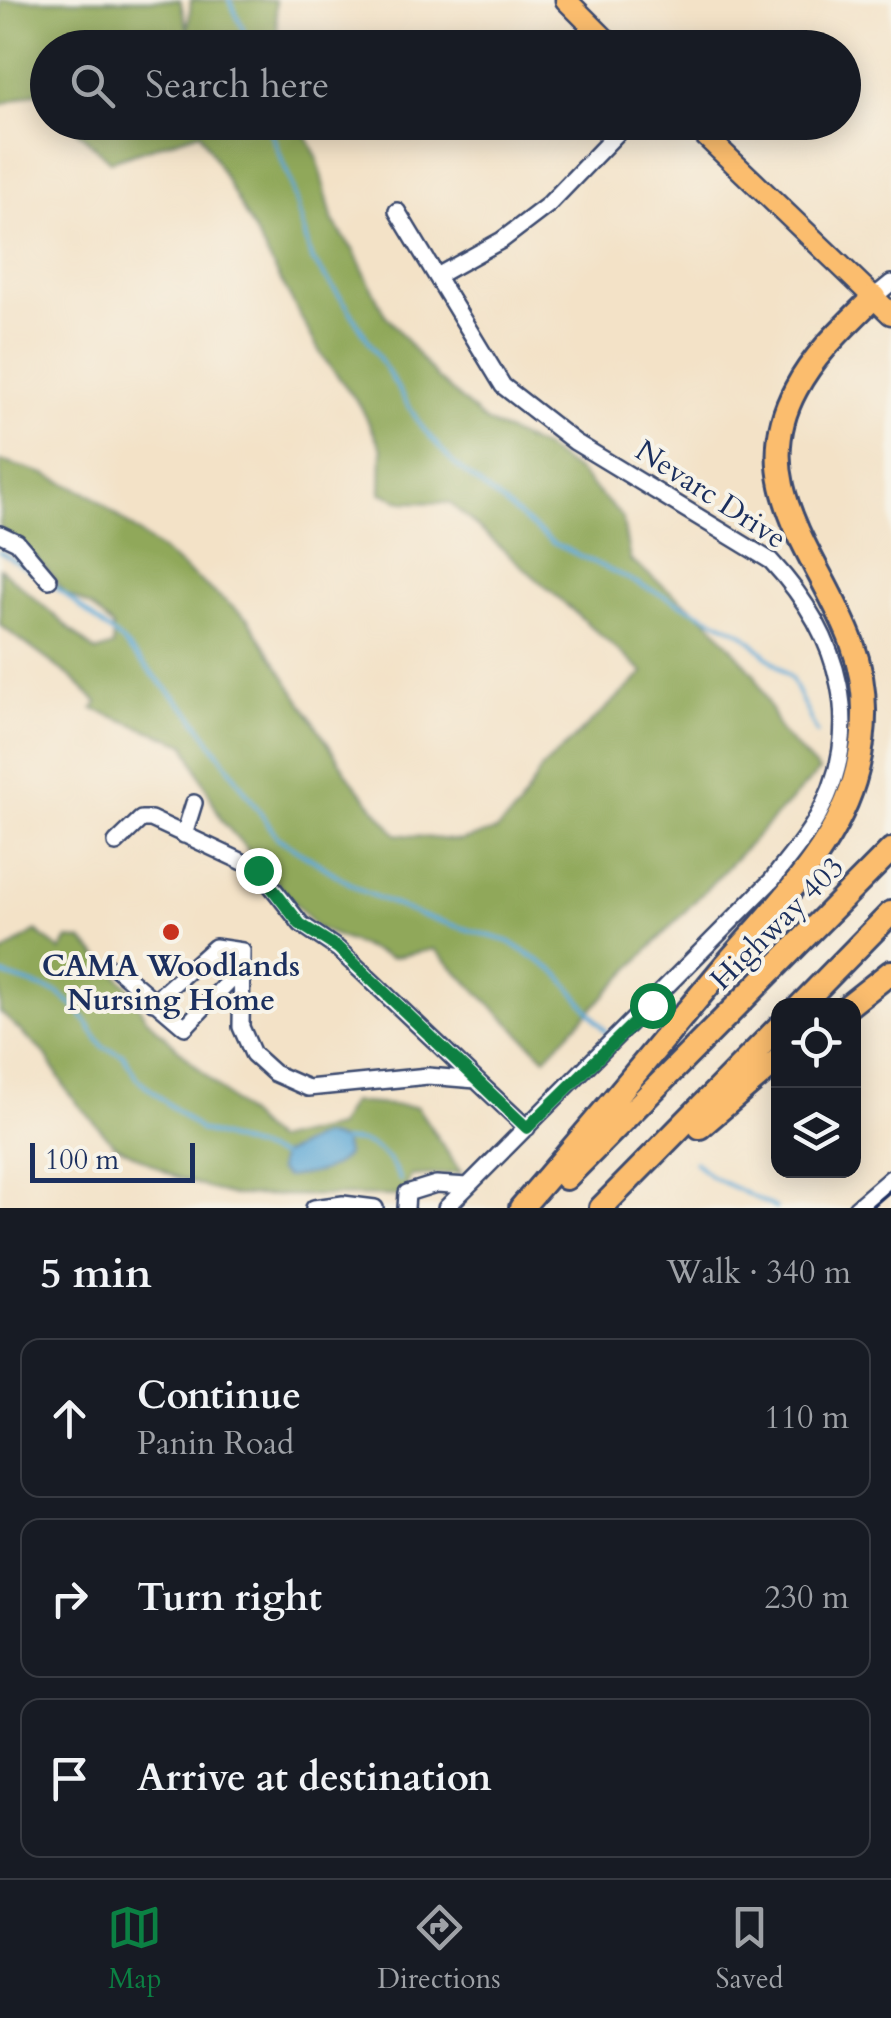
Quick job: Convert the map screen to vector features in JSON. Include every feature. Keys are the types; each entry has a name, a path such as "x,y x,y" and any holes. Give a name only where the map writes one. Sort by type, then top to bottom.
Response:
{"highway":[{"path":"521,1208 810,862 850,794 864,737 862,684 852,642 790,519 780,480 778,444 787,407 814,358 886,298"},
{"name":"Highway 403","path":"536,1208 891,850"},
{"path":"808,998 891,912"},
{"path":"858,998 891,972"},
{"path":"604,1208 771,1035"},
{"path":"604,1208 771,1066"}],"main road":[{"path":"566,0 596,30"},
{"path":"711,140 886,298"}],"street":[{"path":"438,276 502,240 548,205 611,140"},
{"name":"Nevarc Drive","path":"397,211 438,276 468,336 503,386 575,442 770,561 789,581 831,648 844,724 841,747 815,822 772,880 652,1005 446,1208"},
{"path":"0,534 18,542 48,580"},
{"path":"184,835 194,803"},
{"path":"116,843 141,819 258,870 300,924 338,948 527,1128"},
{"path":"154,1002 215,947 242,951 236,980 241,1027 253,1054 274,1073 308,1088 428,1076 476,1080"},
{"path":"206,954 236,980"},
{"path":"116,968 185,1027 236,980"},
{"path":"856,1208 891,1178"},
{"path":"406,1208 407,1193 417,1186 468,1186"},
{"path":"314,1208 343,1204 375,1208"}],"green space":[{"path":"0,0 180,0 188,30 30,30 30,94 0,105"},
{"path":"191,0 275,0 278,30 188,30"},
{"path":"87,140 175,140 110,161"},
{"path":"204,140 308,140 317,157 333,222 354,251 384,313 437,378 486,422 541,447 577,471 622,517 630,560 710,622 755,675 781,732 819,771 545,1058 434,949 391,958 317,928 222,821 185,744 93,709 98,703 71,677 0,625 0,568 96,652 113,646 112,626 90,606 64,593 47,569 0,528 0,461 45,474 91,495 248,619 350,778 396,834 459,841 496,831 518,809 542,768 644,673 450,503 404,502 381,493 382,450 360,405 322,356"},
{"path":"36,931 61,951 68,939 82,940 126,984 145,1017 274,1141 337,1127 351,1102 417,1107 461,1173 411,1176 402,1196 229,1195 176,1177 114,1144 69,1094 45,1054 0,1012 0,955"}],"water":[{"path":"321,1136 343,1141 346,1155 333,1166 311,1173 286,1177 278,1170 280,1156"}],"waterway":[{"path":"229,0 243,30"},
{"path":"274,140 290,180 311,258 347,306 421,426 454,464 553,543 742,633 791,678 817,733"},
{"path":"0,552 34,573"},
{"path":"51,583 122,642 192,715 278,838 362,891 419,915 510,942 559,974 607,1033"},
{"path":"0,974 58,993 79,1011 103,1047 123,1055 138,1079 200,1130 280,1156"},
{"path":"343,1141 371,1145 391,1163 400,1180"},
{"path":"695,1162 710,1176 776,1208"}],"railway":[{"path":"870,1208 891,1190"}],"place":[{"name":"CAMA Woodlands Nursing Home","path":"171,932"}],"route":[{"path":"258,870 280,892 300,924 338,948 527,1128 652,1005"}]}
